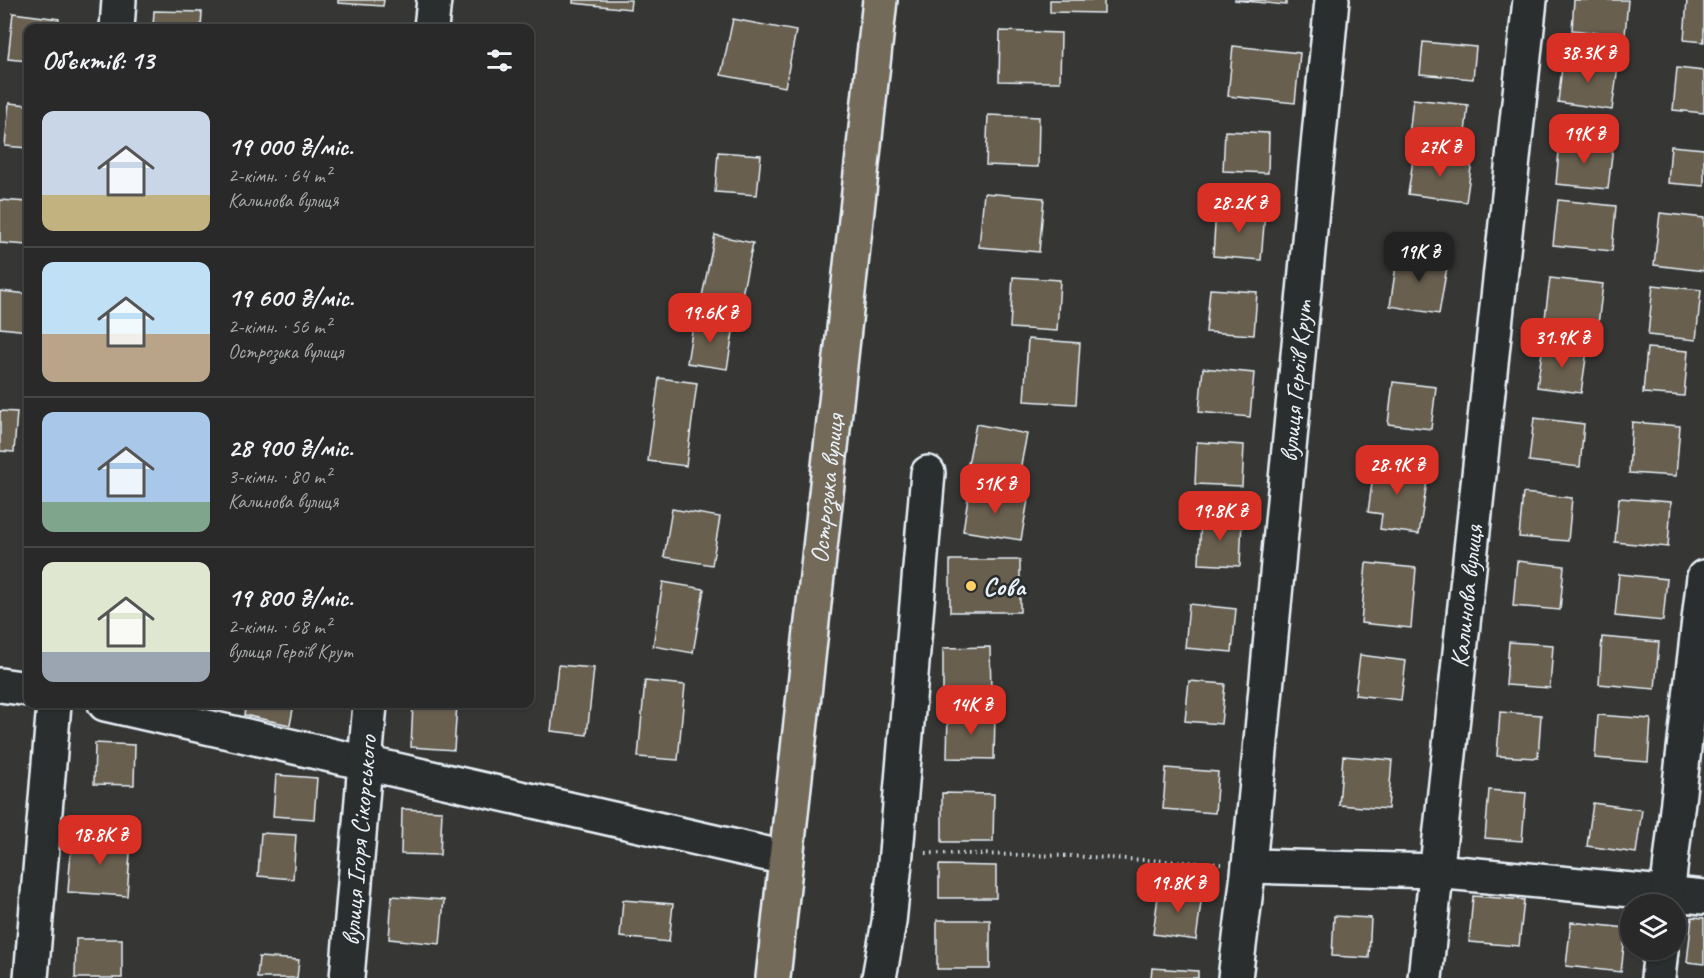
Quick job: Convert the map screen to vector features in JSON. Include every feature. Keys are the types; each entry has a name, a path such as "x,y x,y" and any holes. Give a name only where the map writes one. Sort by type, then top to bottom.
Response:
{"main road":[{"name":"Острозька вулиця","path":"773,978 880,0"}],"street":[{"path":"117,24 119,0"},
{"path":"431,24 434,0"},
{"name":"вулиця Героїв Крут","path":"1235,978 1249,866 1332,0"},
{"name":"Калинова вулиця","path":"1425,978 1530,0"},
{"path":"879,978 889,922 896,853 928,473"},
{"path":"1668,894 1704,577"},
{"path":"0,685 24,688"},
{"path":"31,978 54,708"},
{"path":"123,708 785,858"},
{"name":"вулиця Ігоря Сікорського","path":"347,978 369,708"},
{"path":"1249,866 1436,872 1624,894"},
{"path":"1686,898 1704,897"},
{"path":"1658,978 1660,960"}],"path":[{"path":"896,853 1070,856 1249,866"}],"building":[{"path":"338,0 384,0 383,6 338,3"},
{"path":"573,0 631,0 630,9 573,3"},
{"path":"1050,0 1104,0 1104,13 1050,12"},
{"path":"1234,0 1286,0 1286,5"},
{"path":"1574,0 1628,0 1625,35 1572,30"},
{"path":"1687,0 1704,0 1704,42 1684,40"},
{"path":"154,11 202,12 201,24 153,24"},
{"path":"13,13 59,19 58,24 24,24 24,61 8,59"},
{"path":"733,19 796,31 785,87 721,75"},
{"path":"1000,31 1061,33 1060,82 999,81"},
{"path":"1423,42 1476,47 1473,79 1420,74"},
{"path":"1233,46 1300,53 1295,103 1228,96"},
{"path":"1563,59 1618,66 1612,110 1558,102"},
{"path":"1677,68 1704,71 1704,113 1673,110"},
{"path":"1413,99 1468,105 1464,142 1409,136"},
{"path":"9,103 24,105 24,148 5,146"},
{"path":"988,115 1039,117 1038,167 986,165"},
{"path":"1225,131 1269,133 1268,173 1223,171"},
{"path":"1560,140 1613,146 1608,189 1556,184"},
{"path":"1671,146 1704,149 1704,186 1668,183"},
{"path":"718,152 761,155 757,195 715,192"},
{"path":"1414,153 1472,161 1466,202 1408,194"},
{"path":"984,193 1044,198 1039,252 979,247"},
{"path":"0,200 24,202 24,245 0,243"},
{"path":"1558,200 1616,206 1612,251 1553,245"},
{"path":"1216,209 1265,213 1261,260 1213,256"},
{"path":"1660,213 1704,218 1704,271 1654,265"},
{"path":"715,235 753,243 739,309 701,301"},
{"path":"1398,253 1448,261 1439,314 1390,306"},
{"path":"1013,277 1060,280 1057,331 1010,328"},
{"path":"1550,278 1603,284 1598,325 1545,318"},
{"path":"1653,285 1701,290 1696,340 1648,335"},
{"path":"1210,289 1257,292 1254,335 1206,332"},
{"path":"0,291 24,294 24,331 0,328"},
{"path":"694,319 734,326 727,369 687,363"},
{"path":"1028,339 1080,343 1076,404 1024,401"},
{"path":"1543,345 1587,351 1581,393 1537,387"},
{"path":"1647,348 1688,351 1684,396 1643,393"},
{"path":"1203,368 1254,373 1250,417 1199,412"},
{"path":"659,378 697,383 686,466 648,461"},
{"path":"1393,382 1436,387 1431,429 1388,424"},
{"path":"0,411 17,412 14,452 0,451"},
{"path":"1534,418 1584,424 1580,467 1529,461"},
{"path":"1632,422 1680,426 1676,476 1629,473"},
{"path":"976,424 1027,434 1018,480 967,469"},
{"path":"1197,442 1244,445 1242,486 1195,484"},
{"path":"1376,454 1400,458 1399,471 1428,475 1419,534 1380,529 1382,514 1368,512"},
{"path":"969,491 1028,500 1021,540 963,531"},
{"path":"1523,493 1572,498 1568,541 1519,537"},
{"path":"1619,498 1671,502 1668,547 1615,542"},
{"path":"672,509 720,517 712,565 664,557"},
{"path":"1201,518 1242,520 1240,566 1199,564"},
{"path":"950,560 1020,560 1020,612 950,612"},
{"path":"1517,561 1564,566 1560,610 1513,606"},
{"path":"1366,563 1416,568 1411,628 1361,623"},
{"path":"1619,574 1667,579 1663,621 1615,616"},
{"path":"663,582 704,589 693,653 653,646"},
{"path":"1189,604 1236,609 1232,652 1185,648"},
{"path":"1602,637 1659,642 1655,689 1599,684"},
{"path":"1509,642 1553,645 1550,688 1506,685"},
{"path":"990,647 991,691 943,692 943,648"},
{"path":"1360,655 1406,661 1401,700 1355,695"},
{"path":"558,665 594,668 587,735 551,731"},
{"path":"645,681 685,685 678,760 638,757"},
{"path":"1189,681 1225,684 1221,724 1185,721"},
{"path":"245,708 293,708 290,725 244,715"},
{"path":"413,708 457,708 454,750 411,747"},
{"path":"1500,712 1541,715 1538,758 1497,756"},
{"path":"948,713 995,714 994,759 947,758"},
{"path":"1598,715 1651,719 1648,762 1595,758"},
{"path":"95,743 135,745 134,785 94,784"},
{"path":"1343,756 1392,760 1388,809 1339,805"},
{"path":"1166,768 1218,772 1215,813 1163,809"},
{"path":"276,775 317,778 314,819 273,816"},
{"path":"1489,790 1526,793 1522,841 1485,838"},
{"path":"942,793 994,794 993,842 942,842"},
{"path":"1593,803 1642,810 1636,853 1587,846"},
{"path":"402,809 442,811 440,855 401,854"},
{"path":"261,833 296,835 293,879 258,876"},
{"path":"72,835 131,839 127,896 68,892"},
{"path":"939,865 996,866 996,898 939,898"},
{"path":"1159,889 1202,895 1196,940 1153,934"},
{"path":"392,896 444,900 440,944 389,939"},
{"path":"1473,896 1524,900 1519,946 1469,942"},
{"path":"623,900 673,904 669,942 620,937"},
{"path":"1334,916 1371,918 1369,958 1332,956"},
{"path":"1692,917 1704,918 1704,964 1687,962"},
{"path":"937,920 990,920 990,969 937,969"},
{"path":"1571,922 1620,927 1621,972 1566,966"},
{"path":"76,939 122,939 122,978 75,978"},
{"path":"259,957 299,960 297,978 257,978"},
{"path":"1152,968 1198,971 1198,978 1151,978"}],"place":[{"name":"Сова","path":"971,586"}]}
